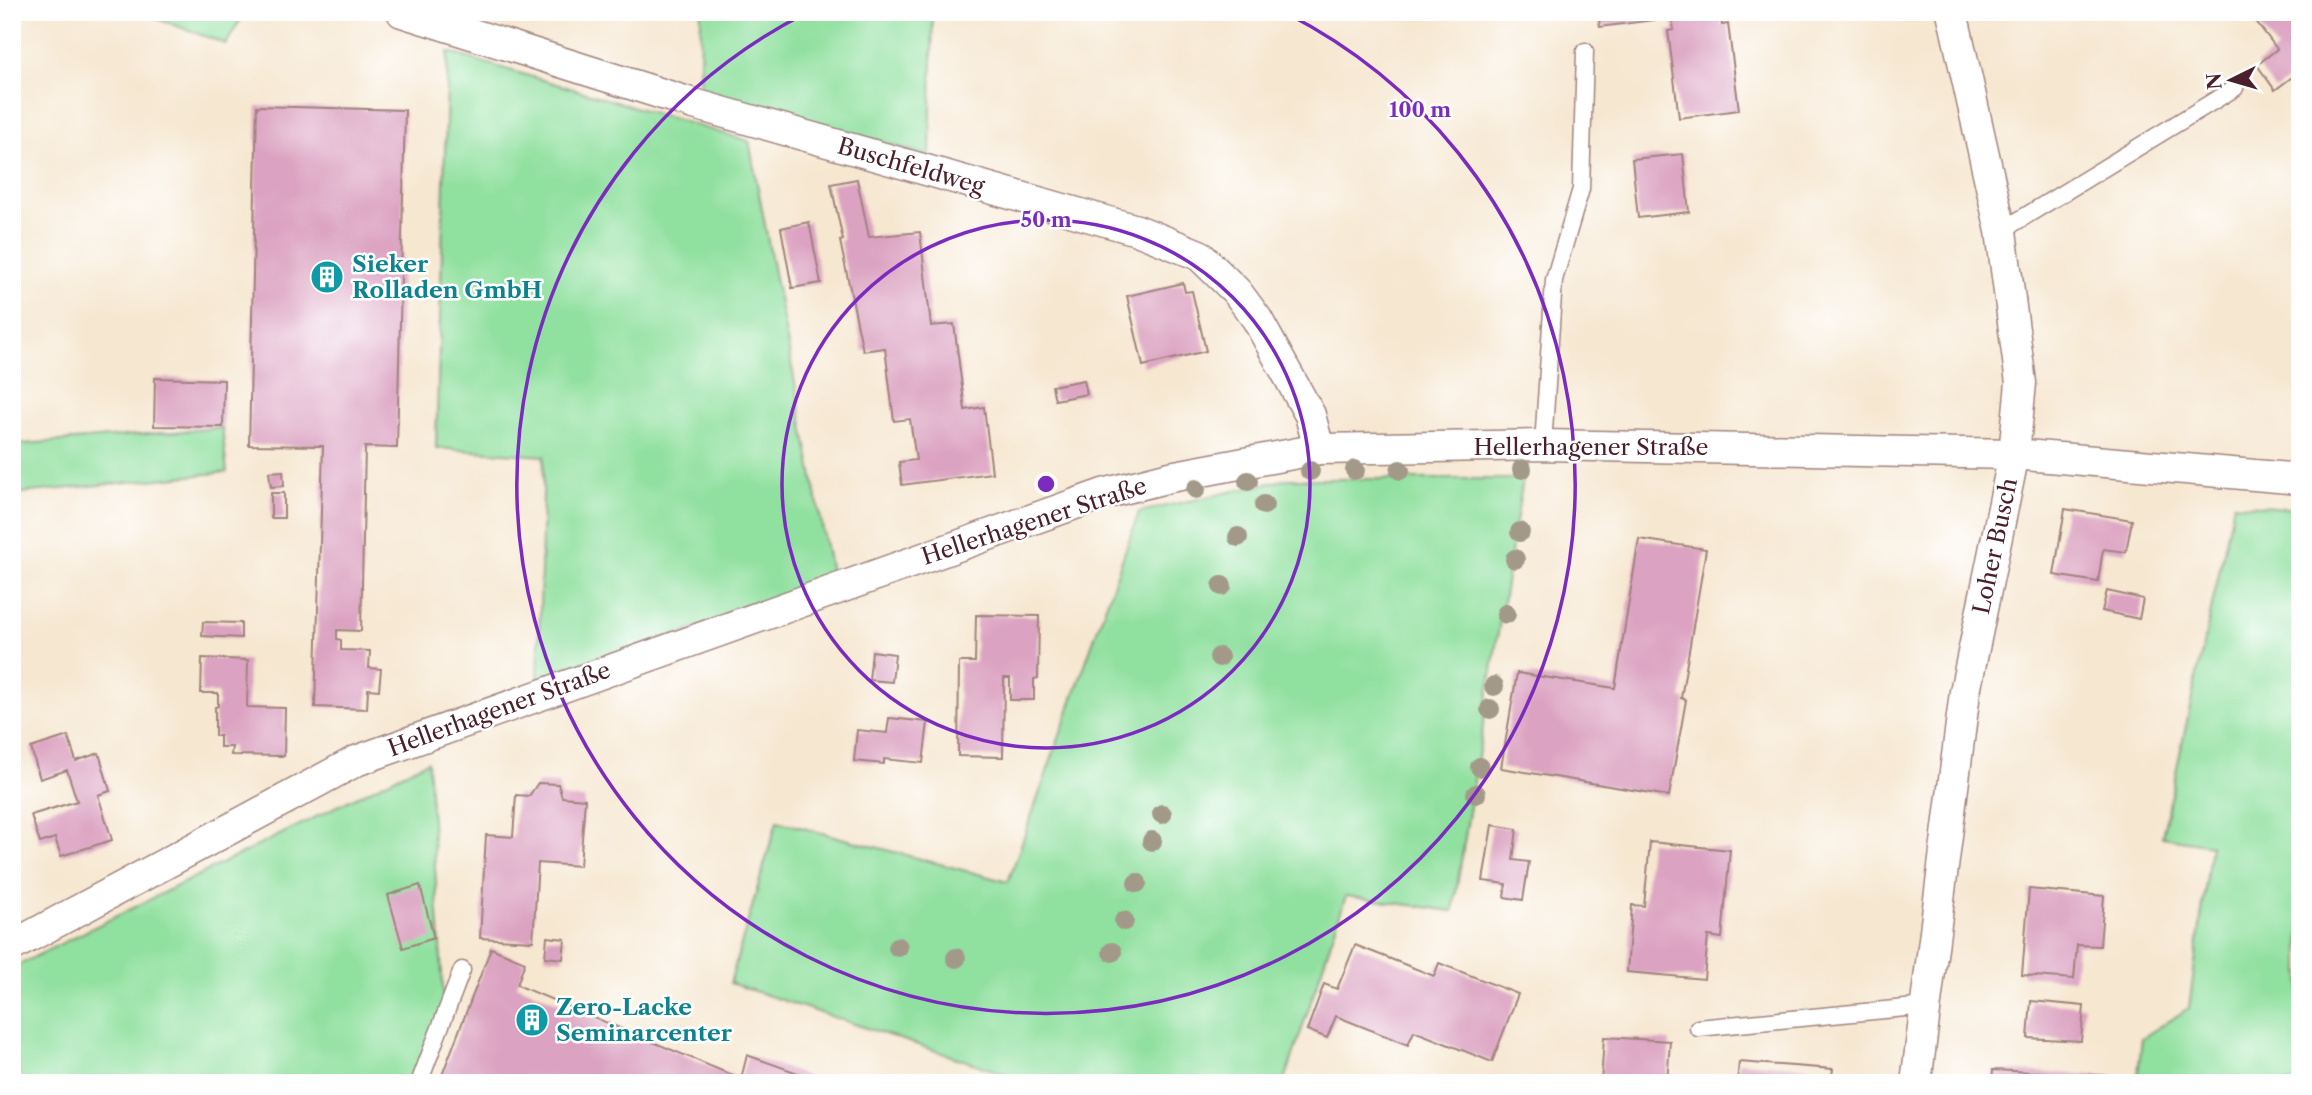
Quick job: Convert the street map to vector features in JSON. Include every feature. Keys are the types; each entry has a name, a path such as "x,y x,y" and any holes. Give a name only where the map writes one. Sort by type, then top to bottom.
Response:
{"street":[{"name":"Buschfeldweg","path":"402,12 694,104 1137,230 1199,255 1237,292 1257,318 1310,415 1319,449"},
{"name":"Loher Busch","path":"1916,1083 1965,692 2014,454 2021,383 2001,231 1952,12"},
{"name":"Hellerhagener Straße","path":"12,946 356,761 1103,494 1170,477 1319,449 1543,445 2014,454 2300,479"}],"lane":[{"path":"1543,445 1554,279 1581,189 1585,51"},
{"path":"2001,231 2235,88"},
{"path":"419,1083 462,970"},
{"path":"1699,1028 1926,1006"}],"green space":[{"path":"139,12 245,12 226,44"},
{"path":"701,12 933,12 930,156 700,91"},
{"path":"448,52 749,141 832,578 538,686 544,456 436,448"},
{"path":"222,428 227,472 12,494 12,445"},
{"path":"1288,479 1523,479 1453,911 1346,896 1284,1083 1033,1083 730,983 777,821 1008,882 1139,512"},
{"path":"2234,504 2300,509 2300,1083 2137,1083 2142,1038 2189,1008 2211,845 2162,837"},
{"path":"428,761 444,1005 410,1083 12,1083 12,968"}],"building":[{"path":"1598,12 1660,12 1662,19 1600,27"},
{"path":"2249,12 2300,12 2300,31 2291,38 2300,49 2300,71 2275,90 2257,65 2277,49"},
{"path":"1720,13 1722,25 1728,24 1739,110 1679,118 1668,31 1674,30 1672,19"},
{"name":"Sieker Rolladen GmbH","path":"257,106 405,110 397,448 365,447 361,631 337,630 341,650 370,651 369,668 381,669 379,690 368,689 367,709 315,707 323,446 249,445"},
{"path":"1683,154 1689,212 1638,218 1632,159"},
{"path":"857,179 869,237 920,232 931,326 954,324 965,410 984,407 992,473 902,485 899,462 916,460 910,419 894,421 885,348 863,351 831,184"},
{"path":"809,222 821,283 792,288 781,228"},
{"path":"1183,283 1185,292 1192,291 1206,351 1143,366 1127,296"},
{"path":"155,378 224,380 223,427 154,426"},
{"path":"1084,380 1087,394 1055,400 1052,386"},
{"path":"283,471 284,486 271,487 269,472"},
{"path":"271,493 284,493 284,518 271,518"},
{"path":"2065,509 2132,520 2126,552 2103,549 2098,582 2054,575"},
{"path":"1639,539 1706,549 1681,698 1686,700 1669,796 1501,768 1517,673 1615,688"},
{"path":"2107,591 2143,599 2139,619 2102,611"},
{"path":"976,615 1039,616 1038,678 1034,679 1034,700 1010,700 1010,678 1004,678 1003,757 958,756 959,662 975,662"},
{"path":"203,622 241,623 241,638 202,636"},
{"path":"872,651 895,654 892,682 869,680"},
{"path":"202,658 248,660 247,707 285,708 284,756 231,755 232,747 220,747 220,736 215,736 218,693 201,693"},
{"path":"889,718 928,722 923,763 884,759 884,764 854,761 857,730 887,733"},
{"path":"68,736 76,761 99,753 110,791 98,795 112,840 61,856 55,838 40,843 31,815 77,801 67,770 40,779 31,748"},
{"path":"538,783 558,784 562,797 585,799 580,866 538,863 533,941 480,938 486,835 513,837 516,795 529,796"},
{"path":"1492,825 1517,829 1513,860 1529,862 1523,900 1504,897 1506,884 1483,881"},
{"path":"1650,842 1730,850 1722,938 1708,936 1704,979 1627,972 1632,905 1644,906"},
{"path":"420,885 434,938 403,948 388,895"},
{"path":"2029,889 2104,896 2100,946 2077,945 2074,979 2022,975"},
{"path":"547,937 565,939 563,959 545,957"},
{"path":"1355,945 1434,976 1439,963 1518,994 1492,1062 1414,1031 1408,1045 1336,1016 1327,1038 1307,1030 1324,984 1337,989"},
{"name":"Zero-Lacke Seminarcenter","path":"491,948 525,962 517,985 741,1079 747,1055 826,1083 439,1083"},
{"path":"2031,1001 2084,1006 2081,1041 2028,1038"},
{"path":"1604,1037 1670,1041 1667,1083 1601,1083"},
{"path":"1739,1062 1833,1069 1831,1083 1737,1083"},
{"path":"1993,1070 2115,1076 2115,1083 1992,1083"}],"place":[{"name":"Sieker Rolladen GmbH","path":"327,277"},
{"name":"Zero-Lacke Seminarcenter","path":"532,1020"}]}
